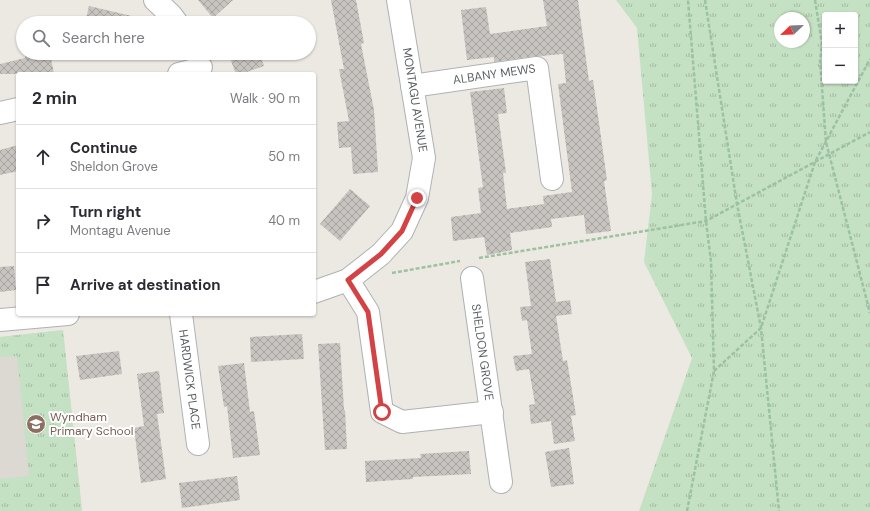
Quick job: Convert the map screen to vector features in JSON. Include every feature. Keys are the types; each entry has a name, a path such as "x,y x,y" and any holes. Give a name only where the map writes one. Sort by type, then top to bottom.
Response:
{"street":[{"path":"155,0 172,16"},
{"name":"MONTAGU AVENUE","path":"316,291 348,280 381,254 402,231 417,198 424,158 398,0"},
{"path":"187,72 199,65"},
{"name":"ALBANY MEWS","path":"412,86 537,68 552,179"},
{"path":"0,113 16,109"},
{"name":"SHELDON GROVE","path":"476,276 492,412 505,469"},
{"name":"SHELDON GROVE","path":"348,280 368,312 382,412 402,422 492,412"},
{"path":"0,320 45,316"},
{"name":"HARDWICK PLACE","path":"181,316 198,444"}],"path":[{"path":"687,511 714,371 711,262 706,221 688,0"},
{"path":"704,0 737,204 761,328 779,511"},
{"path":"815,0 822,44 820,61 826,142 870,313"},
{"path":"714,371 761,328 815,162 870,59"},
{"path":"386,274 476,276 706,221 870,132"}],"shaded area":[{"name":"Wyndham Primary School","path":"63,330 82,511 0,511 0,337"}],"green space":[{"path":"616,0 870,0 870,511 639,511 692,358 644,262 652,194 637,28"},
{"name":"Wyndham Primary School","path":"63,330 82,511 0,511 0,479 29,476 17,356 0,357 0,337"}],"building":[{"path":"198,0 233,0 215,16 211,16"},
{"path":"331,0 356,0 364,43 361,44 374,110 378,172 353,174 351,147 339,148 337,122 349,121 339,69 344,69"},
{"path":"543,0 578,0 589,81 593,80 607,180 604,181 611,231 586,234 584,215 551,219 552,227 510,233 512,250 487,255 484,237 453,241 451,217 481,213 478,188 483,187 470,92 504,88 507,113 498,114 506,173 503,173 507,209 544,204 543,196 572,192 558,84 566,83 563,54 535,56 494,62 494,57 467,60 461,10 486,7 490,34 547,26"},
{"path":"89,6 132,16 87,16"},
{"path":"17,60 51,60 54,72 16,72 16,74 0,74 0,64"},
{"path":"231,60 262,60 264,66 247,72 235,72"},
{"path":"16,146 16,171 0,175 0,150"},
{"path":"350,189 370,206 340,241 320,224"},
{"path":"550,259 556,302 570,300 572,314 556,316 563,361 567,360 576,415 571,416 575,441 554,444 551,421 531,424 529,405 535,404 529,369 516,371 513,356 532,354 527,320 522,321 520,307 531,306 525,262"},
{"path":"14,266 16,290 0,292 0,267"},
{"path":"302,334 304,359 251,362 250,337"},
{"path":"340,343 347,449 325,450 318,344"},
{"path":"119,351 122,374 80,380 76,356"},
{"path":"244,363 250,412 254,411 260,455 233,458 227,406 224,407 218,366"},
{"path":"159,371 164,413 157,414 166,479 141,483 134,428 144,426 137,374"},
{"path":"569,448 574,484 551,487 545,452"},
{"path":"469,451 471,474 413,477 413,479 366,482 365,461 421,458 420,454"},
{"path":"237,476 240,500 182,508 179,483"}],"place":[{"name":"Wyndham Primary School","path":"36,424"}],"route":[{"path":"382,412 368,312 348,280 381,254 402,231 417,198"}]}
